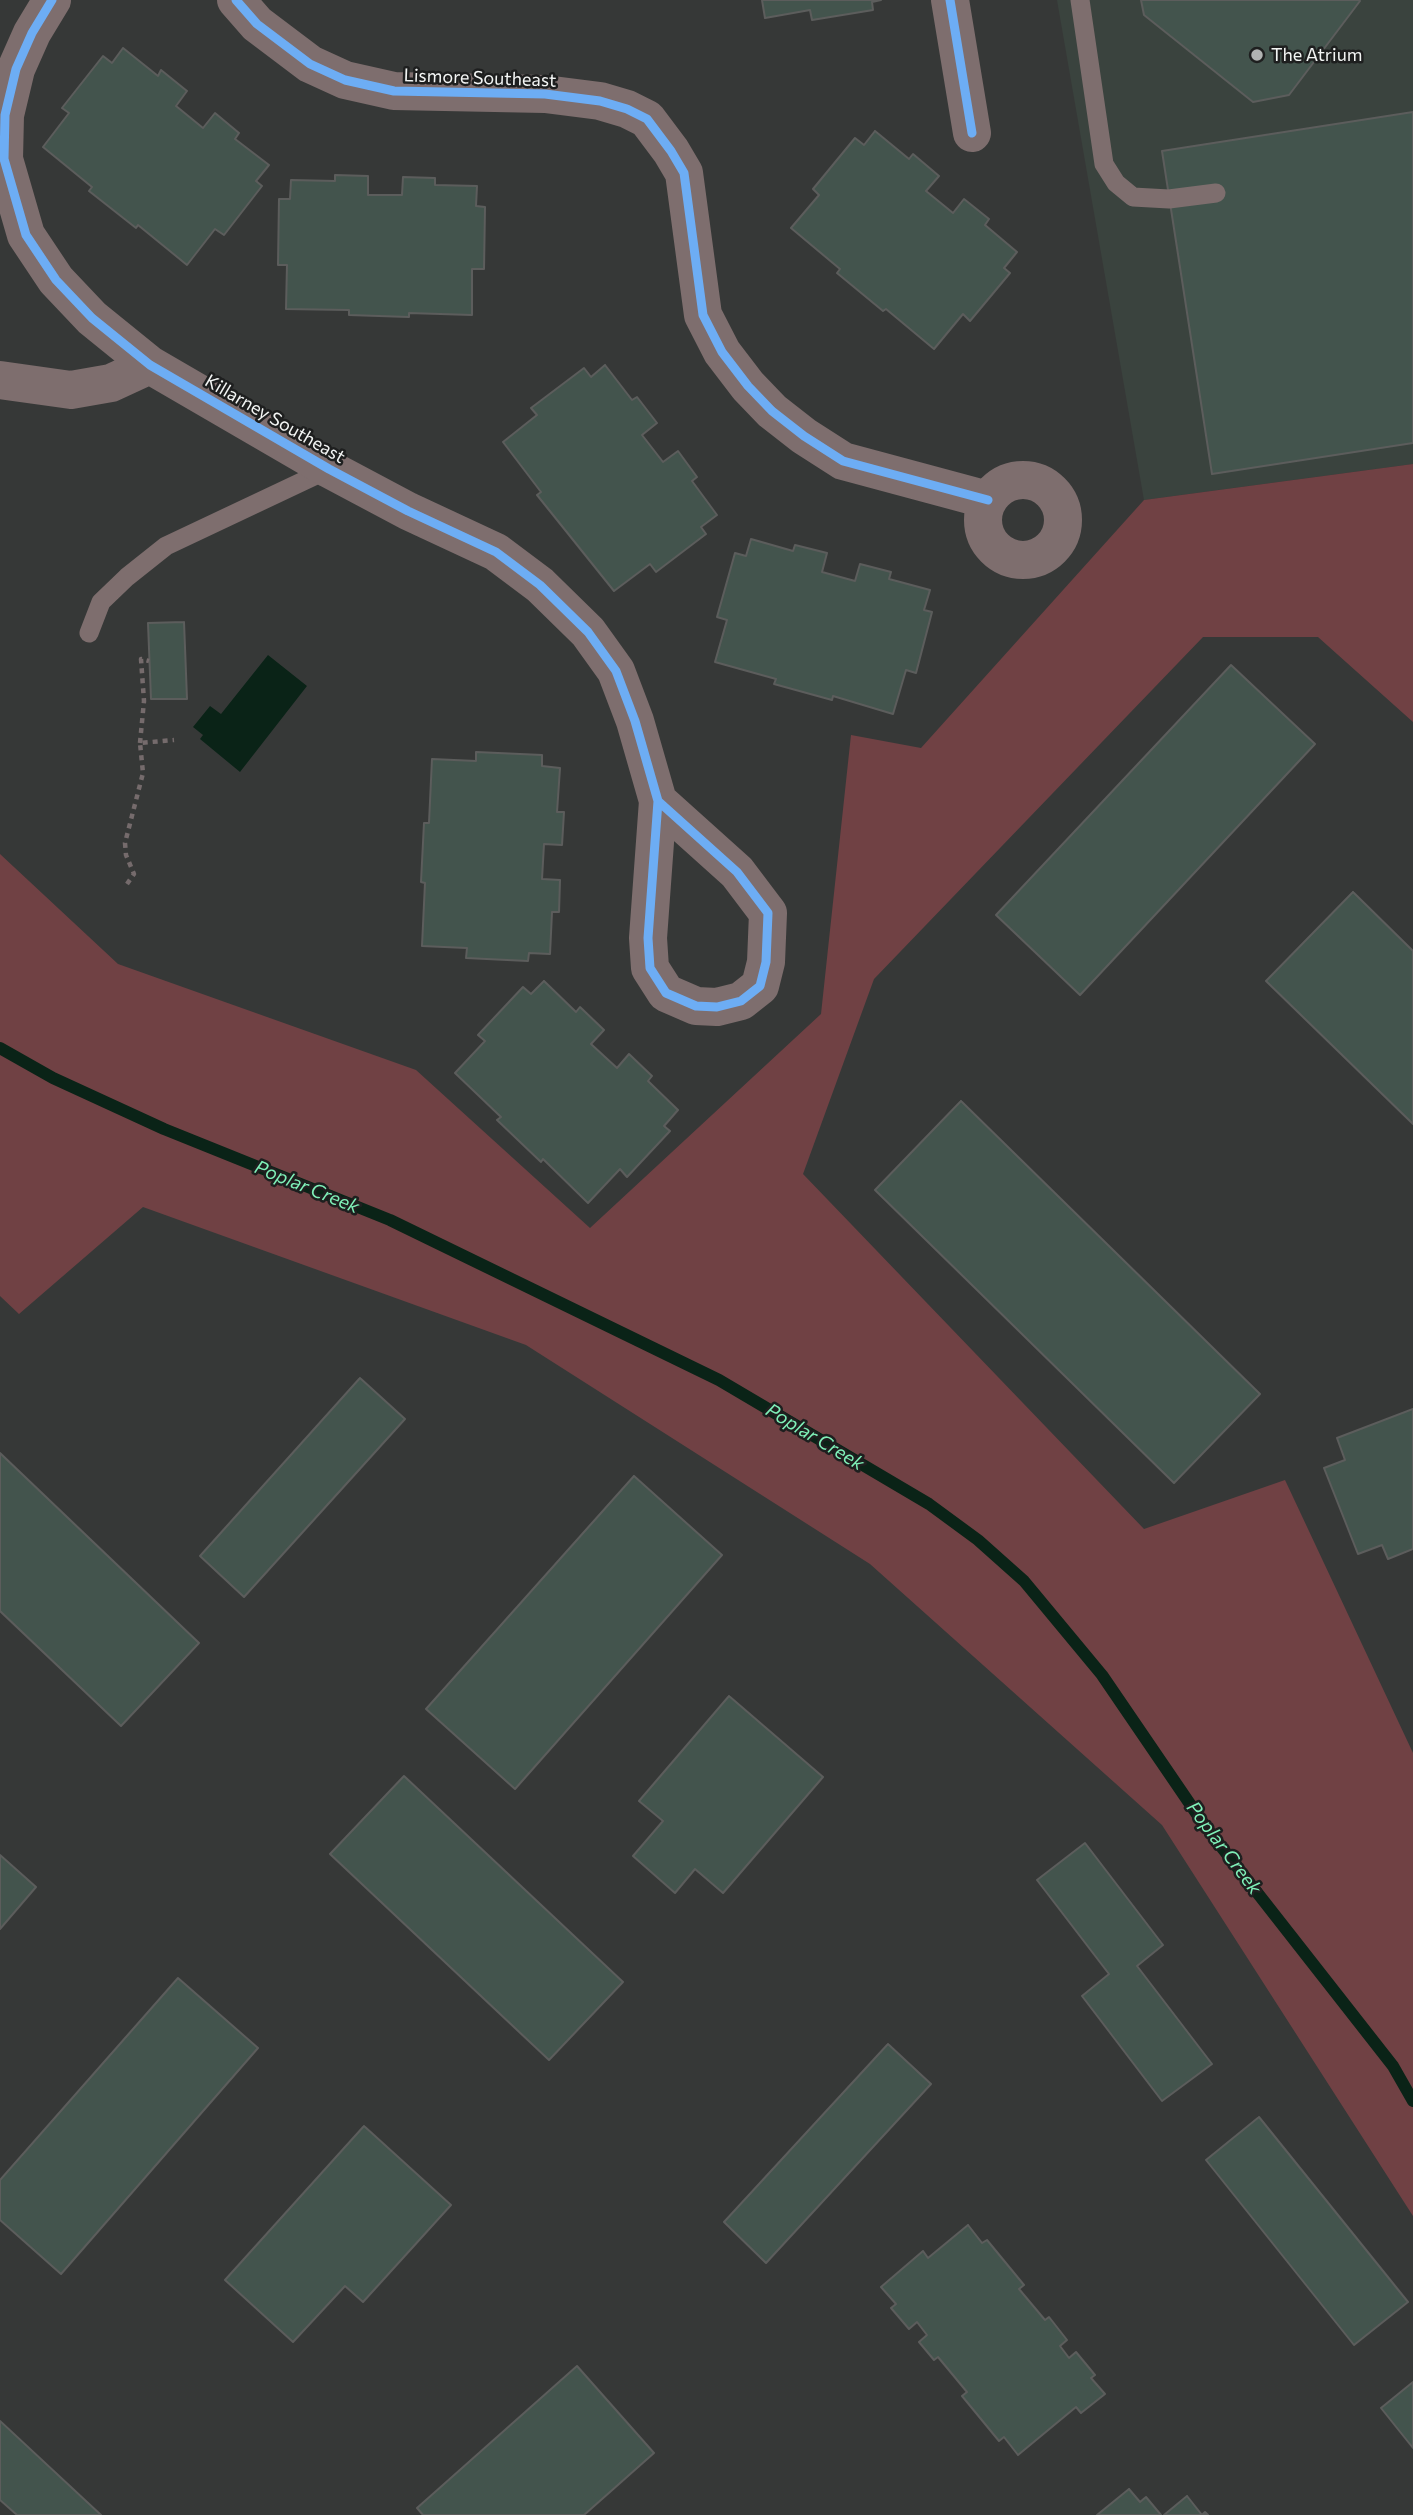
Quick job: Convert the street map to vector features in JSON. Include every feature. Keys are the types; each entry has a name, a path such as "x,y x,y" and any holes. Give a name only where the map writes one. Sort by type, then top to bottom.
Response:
{"street":[{"name":"Killarney Southeast","path":"52,0 32,33 16,69 5,115 4,159 26,235 56,280 92,318 150,365 328,469 408,511 496,552 540,585 589,632 616,671 635,721 658,801 648,938 650,968 666,993 696,1006 717,1007 741,1001 760,986 766,962 768,913 737,872 658,801"},
{"name":"Lismore Southeast","path":"236,0 257,24 310,64 345,80 394,91 545,94 600,101 627,109 647,119 671,150 684,173 704,315 722,352 748,387 772,411 804,436 843,461 988,500"},
{"path":"950,0 972,133"},
{"path":"0,380 71,390 111,383 150,365"}],"lane":[{"path":"1080,0 1104,164 1116,183 1133,197 1169,199 1216,193"},
{"path":"89,634 101,602 166,545 328,469"}],"path":[{"path":"127,884 134,874 126,855 125,843 144,773 140,743 144,701 141,659 149,661"},
{"path":"140,743 174,740"}],"shaded area":[{"path":"1057,0 1413,0 1413,464 1144,500"},
{"path":"1413,464 1413,722 1318,637 1203,637 874,979 803,1174 1144,1529 1285,1480 1413,1753 1413,2216 1162,1825 870,1564 526,1345 143,1207 19,1314 0,1296 0,854 118,964 416,1070 590,1228 821,1014 851,735 921,748 1144,500"},
{"path":"268,655 307,686 240,772 200,739 203,735 193,727 210,706 221,714"}],"building":[{"path":"762,0 881,0 872,2 873,10 812,20 810,10 765,18"},
{"name":"The Atrium","path":"1141,0 1360,1 1289,95 1253,102 1144,15"},
{"path":"123,48 158,76 161,70 187,91 176,106 203,128 215,113 239,133 235,139 269,165 256,181 262,186 224,235 215,229 187,265 138,225 136,228 89,191 92,187 43,147 69,113 62,108 103,56 112,63"},
{"path":"1413,112 1413,443 1212,474 1162,151"},
{"path":"875,131 909,159 913,154 939,176 926,191 953,213 964,199 989,219 985,225 1017,252 1004,268 1010,273 970,321 963,314 934,349 837,273 840,269 791,228 819,195 813,189 855,138 864,145"},
{"path":"335,175 368,176 368,195 402,195 403,177 435,178 435,185 477,186 476,206 485,207 484,269 472,269 472,315 409,313 409,317 349,315 349,310 286,309 287,265 278,265 279,199 290,199 291,180 335,181"},
{"path":"605,365 632,400 637,397 657,423 642,435 663,462 678,451 697,477 692,481 717,515 701,527 706,534 656,572 650,564 614,591 537,495 541,492 503,442 537,415 531,408 584,368 591,377"},
{"path":"751,539 793,551 795,545 827,553 822,572 855,581 860,564 891,572 889,579 930,590 924,610 932,612 916,673 906,670 893,714 833,696 832,700 774,684 776,679 715,662 727,620 717,617 735,553 746,556"},
{"path":"184,622 187,699 151,699 148,623"},
{"path":"1231,665 1315,744 1080,995 996,915"},
{"path":"476,752 542,755 542,766 560,768 557,812 564,812 562,845 544,844 542,879 560,880 559,912 552,912 550,954 529,953 528,961 466,958 467,948 422,946 424,823 429,823 432,759 476,761"},
{"path":"1353,892 1413,951 1413,1124 1266,981"},
{"path":"544,981 576,1012 580,1007 604,1030 591,1044 617,1068 629,1054 652,1076 648,1081 678,1110 664,1126 670,1131 627,1177 620,1169 588,1203 543,1159 541,1162 497,1120 501,1117 455,1073 485,1041 478,1035 523,987 531,994"},
{"path":"961,1101 1260,1394 1174,1483 875,1190"},
{"path":"360,1378 405,1419 244,1597 200,1556"},
{"path":"1413,1409 1413,1549 1388,1559 1382,1545 1358,1554 1324,1468 1345,1460 1337,1438"},
{"path":"0,1453 199,1643 121,1726 0,1611"},
{"path":"634,1476 722,1555 515,1789 426,1709"},
{"path":"729,1696 823,1777 723,1893 695,1869 675,1893 633,1856 663,1821 639,1801"},
{"path":"404,1776 623,1982 549,2060 330,1854"},
{"path":"1085,1843 1163,1945 1137,1966 1212,2064 1162,2101 1082,1996 1109,1974 1037,1880"},
{"path":"0,1855 36,1887 0,1929"},
{"path":"178,1978 258,2048 61,2274 0,2220 0,2180"},
{"path":"888,2044 931,2084 766,2263 724,2222"},
{"path":"1259,2117 1408,2302 1354,2345 1206,2160"},
{"path":"364,2126 451,2205 363,2302 345,2286 293,2342 225,2280"},
{"path":"968,2225 982,2243 987,2240 1024,2285 1019,2289 1045,2320 1049,2317 1067,2340 1060,2346 1069,2358 1076,2352 1095,2375 1091,2378 1105,2394 1081,2413 1076,2407 1018,2455 1004,2437 999,2441 962,2396 967,2392 938,2357 934,2360 919,2342 927,2335 917,2322 909,2329 891,2308 896,2304 881,2287 923,2251 928,2258"},
{"path":"577,2366 654,2453 584,2515 423,2515 417,2508"},
{"path":"1413,2382 1413,2448 1381,2408"},
{"path":"0,2421 101,2515 17,2515 0,2500"},
{"path":"1129,2489 1140,2502 1146,2497 1161,2515 1097,2515"},
{"path":"1187,2496 1202,2515 1164,2515"}],"waterway":[{"name":"Poplar Creek","path":"0,1048 53,1078 164,1129 390,1220 719,1380 929,1504 978,1540 1024,1581 1102,1675 1205,1826 1393,2066 1413,2101"}],"cycle path":[{"path":"52,0 32,33 16,69 5,115 4,159 26,235 56,280 92,318 150,365 329,469 408,511 496,552 540,585 588,632 616,671 635,721 658,801 648,938 650,968 666,993 696,1006 717,1007 741,1001 760,986 766,962 768,913 737,872 658,801"},
{"path":"236,0 257,24 310,64 345,80 394,91 545,94 600,101 627,109 647,119 684,173 703,315 722,352 748,386 772,411 843,461 988,500"},
{"path":"950,0 972,133"}],"place":[{"name":"The Atrium","path":"1257,55"}]}
